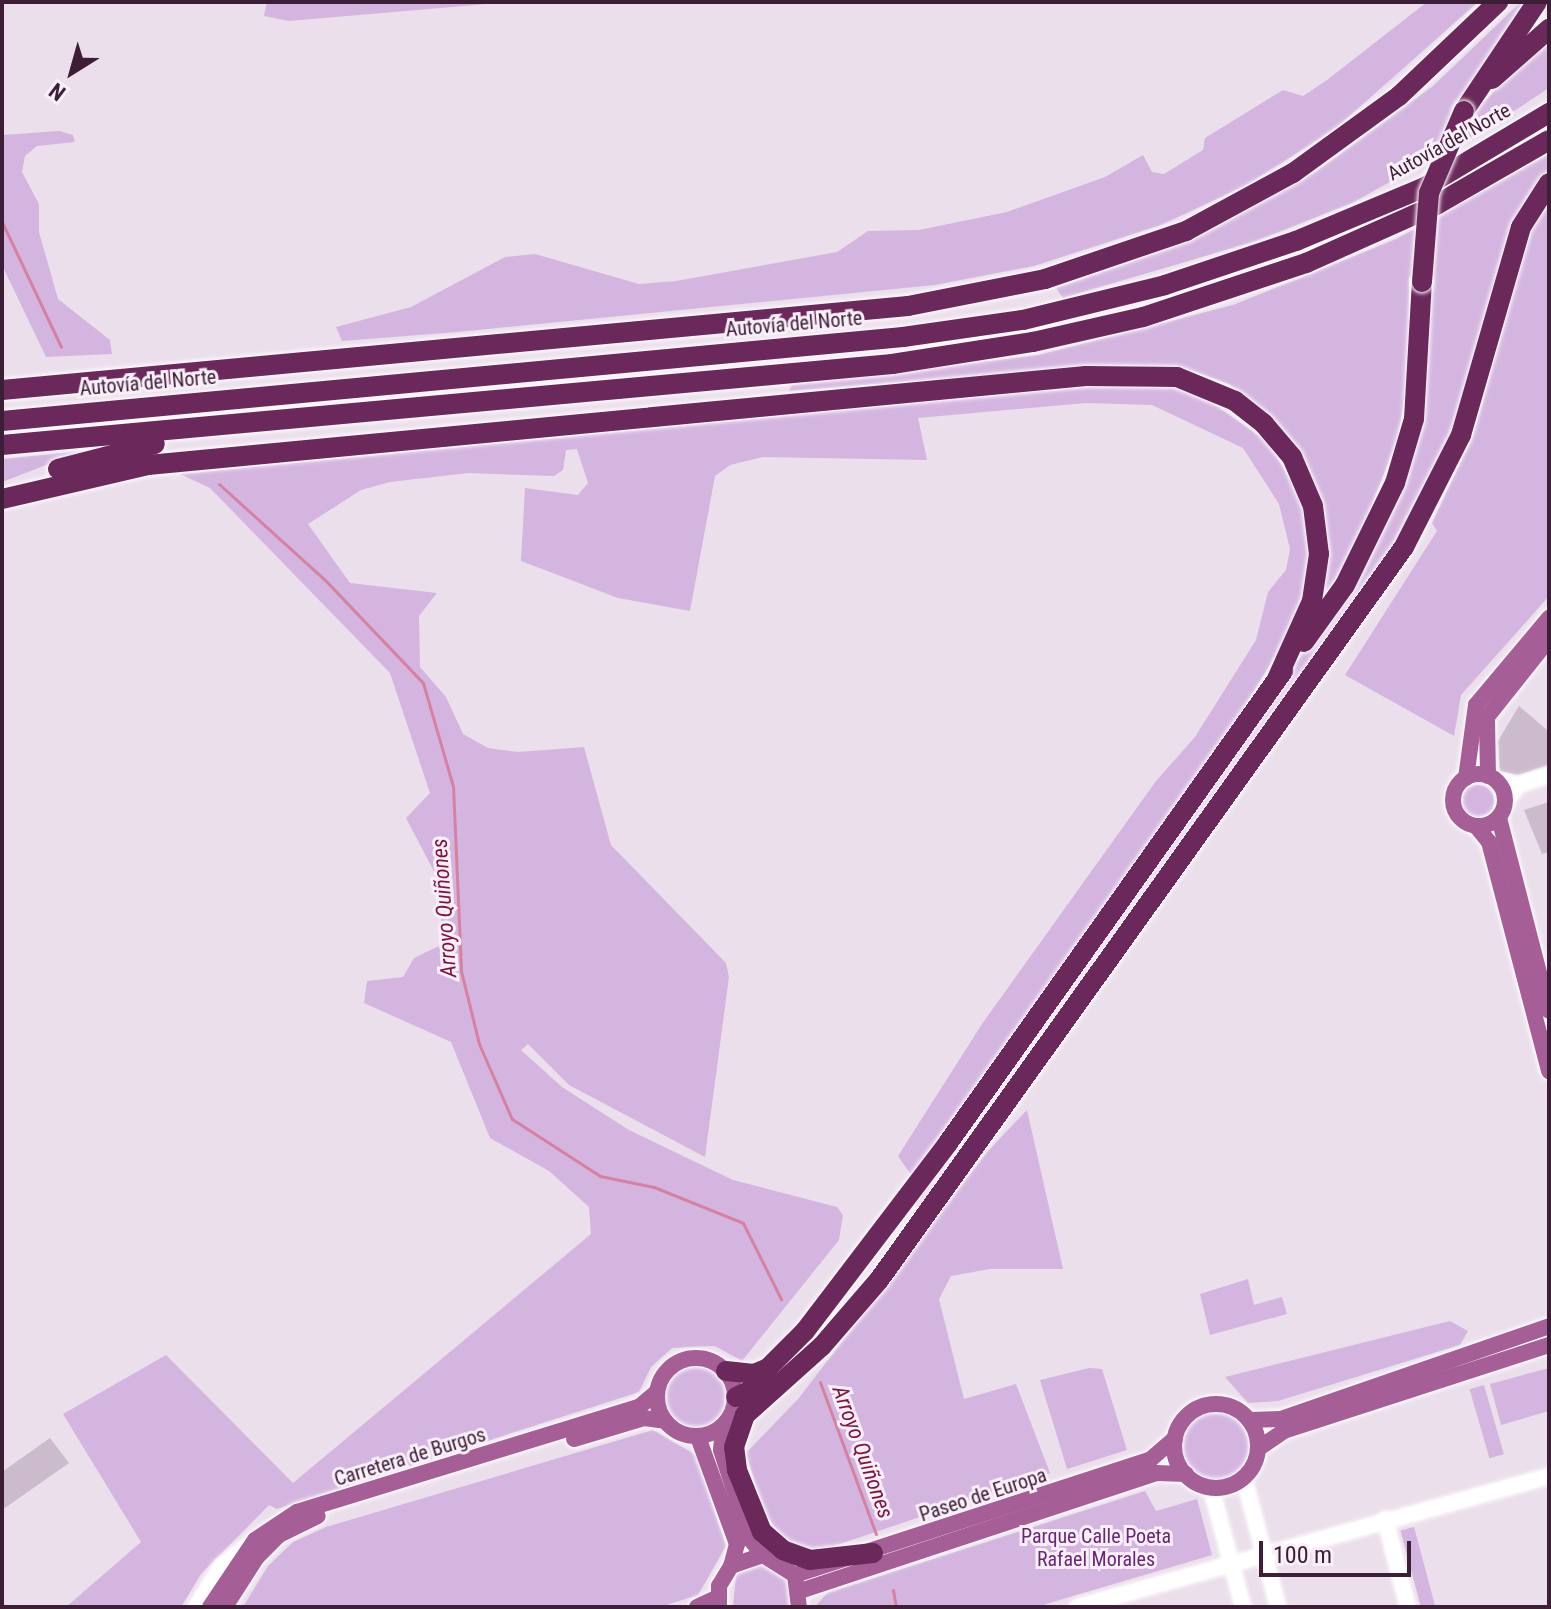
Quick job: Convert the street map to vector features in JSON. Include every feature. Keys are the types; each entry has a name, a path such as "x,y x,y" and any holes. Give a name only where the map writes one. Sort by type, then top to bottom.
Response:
{"highway":[{"path":"2,390 908,306 1045,279 1186,231 1293,173 1399,96 1498,2"},
{"path":"726,1371 754,1374 768,1368 814,1320 1276,681 1377,528 1414,419 1429,193 1464,111 1537,2"},
{"path":"1464,111 1549,29"},
{"name":"Autovía del Norte","path":"2,421 903,337 1023,320 1165,285 1296,241 1423,188 1549,113"},
{"path":"2,445 892,364 1033,342 1143,317 1306,263 1436,205 1549,140"},
{"path":"873,1553 810,1560 783,1550 762,1532 747,1503 734,1447 745,1415 795,1369 879,1280 1404,547 1461,435 1521,227 1549,183"},
{"path":"2,499 148,465 1086,376 1177,377 1235,401 1264,424 1292,457 1313,506 1319,554 1312,601 1276,681"},
{"path":"2,489 138,446 292,429 348,415"},
{"path":"736,1397 795,1369"}],"main road":[{"path":"1549,618 1476,705 1467,735 1466,778 1454,806 1489,842 1549,1071"},
{"path":"1549,639 1487,717 1492,778 1549,1011"},
{"path":"1466,778 1492,778"},
{"path":"1476,826 1502,811"},
{"path":"1549,1326 1281,1419 1250,1420 1230,1407 1208,1404 1191,1410 1175,1438 1186,1474 1211,1488 1244,1478 1259,1448 1284,1431 1549,1345"},
{"path":"697,1607 718,1602 737,1544 698,1437 665,1421 657,1392 678,1362 703,1358 726,1371 736,1397 723,1427 721,1450 750,1539 798,1591"},
{"name":"Carretera de Burgos","path":"210,1607 255,1540 297,1512 639,1407 657,1392"},
{"name":"Carretera de Burgos","path":"225,1607 257,1557 304,1521 644,1418 665,1421"},
{"path":"1250,1420 1259,1448"},
{"path":"698,1437 723,1427"},
{"name":"Paseo de Europa","path":"798,1591 873,1553 1151,1459 1175,1438"},
{"name":"Paseo de Europa","path":"798,1591 1156,1473 1186,1474"},
{"path":"731,1566 763,1555"}],"street":[{"path":"1492,778 1518,785 1549,775"},
{"path":"1502,811 1518,785"},
{"path":"1077,1607 1109,1602 1385,1519 1549,1476"},
{"path":"1244,1478 1278,1607"},
{"path":"1211,1488 1243,1607"},
{"path":"1385,1519 1408,1607"},
{"path":"196,1607 221,1566 255,1540"}],"green space":[{"path":"267,2 510,2 289,21 264,16"},
{"path":"1427,2 1478,2 1336,128 1247,185 1161,225 1034,266 935,285 457,332 342,341 336,327 411,307 505,257 535,254 639,284 676,281 837,252 868,231 919,230 1007,212 1105,177 1143,155 1152,172 1164,174 1203,150 1205,138 1283,90 1303,96"},
{"path":"1521,2 1528,2 1453,108 1473,113 1549,36 1549,88 1496,123 1352,203 1256,241 1063,298 1056,288 1188,242 1314,173 1433,86"},
{"path":"59,131 73,135 75,142 37,146 25,156 22,172 39,204 39,232 58,299 110,340 112,354 46,357 2,265 2,135"},
{"path":"1549,154 1549,171 1531,194 1453,428 1385,560 923,1210 913,1204 1369,560 1402,487 1420,422 1432,277 1409,278 1409,371 1398,438 1354,550 1320,602 1323,514 1306,462 1270,415 1229,384 1184,368 1122,365 789,391 792,385 1038,355 1233,305 1396,239"},
{"path":"1549,198 1549,596 1461,695 1454,736 1345,675 1437,531 1432,523 1473,436 1531,229"},
{"path":"1125,383 1172,387 1205,398 1268,442 1307,508 1309,553 1302,600 1287,637 1212,759 911,1175 898,1156 982,1024 1156,781 1195,737 1256,640 1268,592 1286,570 1290,549 1279,504 1243,448 1152,405 1086,403 918,418 927,460 763,457 730,465 715,476 690,611 618,598 521,561 525,488 578,495 588,483 577,449 566,450 563,470 554,476 468,473 390,482 361,490 308,524 350,583 437,593 419,616 420,667 446,697 463,734 488,748 518,752 584,747 611,845 726,963 729,977 705,1157 569,1085 528,1044 521,1050 562,1087 629,1130 733,1180 837,1207 843,1215 839,1240 742,1361 715,1346 672,1348 651,1367 639,1392 277,1509 269,1505 201,1574 181,1607 66,1607 141,1542 63,1414 166,1355 293,1483 591,1234 589,1207 549,1171 490,1138 451,1042 364,1003 367,981 403,977 414,958 443,944 439,881 406,818 430,793 390,673 210,488 180,474"},
{"path":"91,450 62,459 2,482 2,459"},
{"path":"1478,785 1489,790 1494,801 1489,812 1478,817 1467,812 1462,801 1467,790"},
{"path":"1027,1110 1063,1269 990,1269 951,1276 939,1299 964,1399 1016,1384 1050,1473 831,1547 805,1550 786,1541 764,1513 746,1453 799,1398 987,1152"},
{"path":"1248,1279 1254,1305 1282,1297 1287,1314 1210,1335 1200,1294"},
{"path":"1450,1321 1468,1331 1460,1345 1278,1401 1248,1403 1225,1377"},
{"path":"690,1367 702,1367 718,1376 725,1386 725,1410 718,1420 702,1429 690,1429 670,1415 665,1404 665,1392 679,1372"},
{"path":"1089,1368 1102,1369 1127,1450 1067,1469 1040,1380"},
{"path":"1549,1368 1549,1411 1501,1425 1490,1384"},
{"path":"1484,1385 1504,1454 1489,1458 1470,1389"},
{"path":"1215,1412 1239,1422 1249,1446 1239,1470 1215,1480 1191,1470 1181,1446 1191,1422"},
{"path":"653,1430 696,1455 726,1546 698,1595 660,1607 243,1607 268,1566 293,1542 326,1527"},
{"name":"Parque Calle Poeta Rafael Morales","path":"1145,1491 1156,1511 1197,1499 1212,1555 1036,1607 815,1607 827,1593"},
{"path":"1414,1527 1435,1607 1421,1607 1400,1531"},
{"path":"763,1563 788,1579 789,1607 733,1607 736,1575"}],"building":[{"path":"1519,706 1547,730 1549,765 1518,775 1500,771 1498,741"},
{"path":"1549,802 1549,852 1542,854 1524,810"},
{"path":"50,1438 69,1463 2,1510 2,1472"}],"waterway":[{"name":"Arroyo Quiñones","path":"2,222 61,347"},
{"name":"Arroyo Quiñones","path":"219,484 326,581 423,683 453,786 461,971 479,1044 512,1119 600,1176 654,1187 743,1223 781,1299"},
{"name":"Arroyo Quiñones","path":"820,1382 876,1534"},
{"name":"Arroyo Quiñones","path":"893,1590 896,1607"}]}
